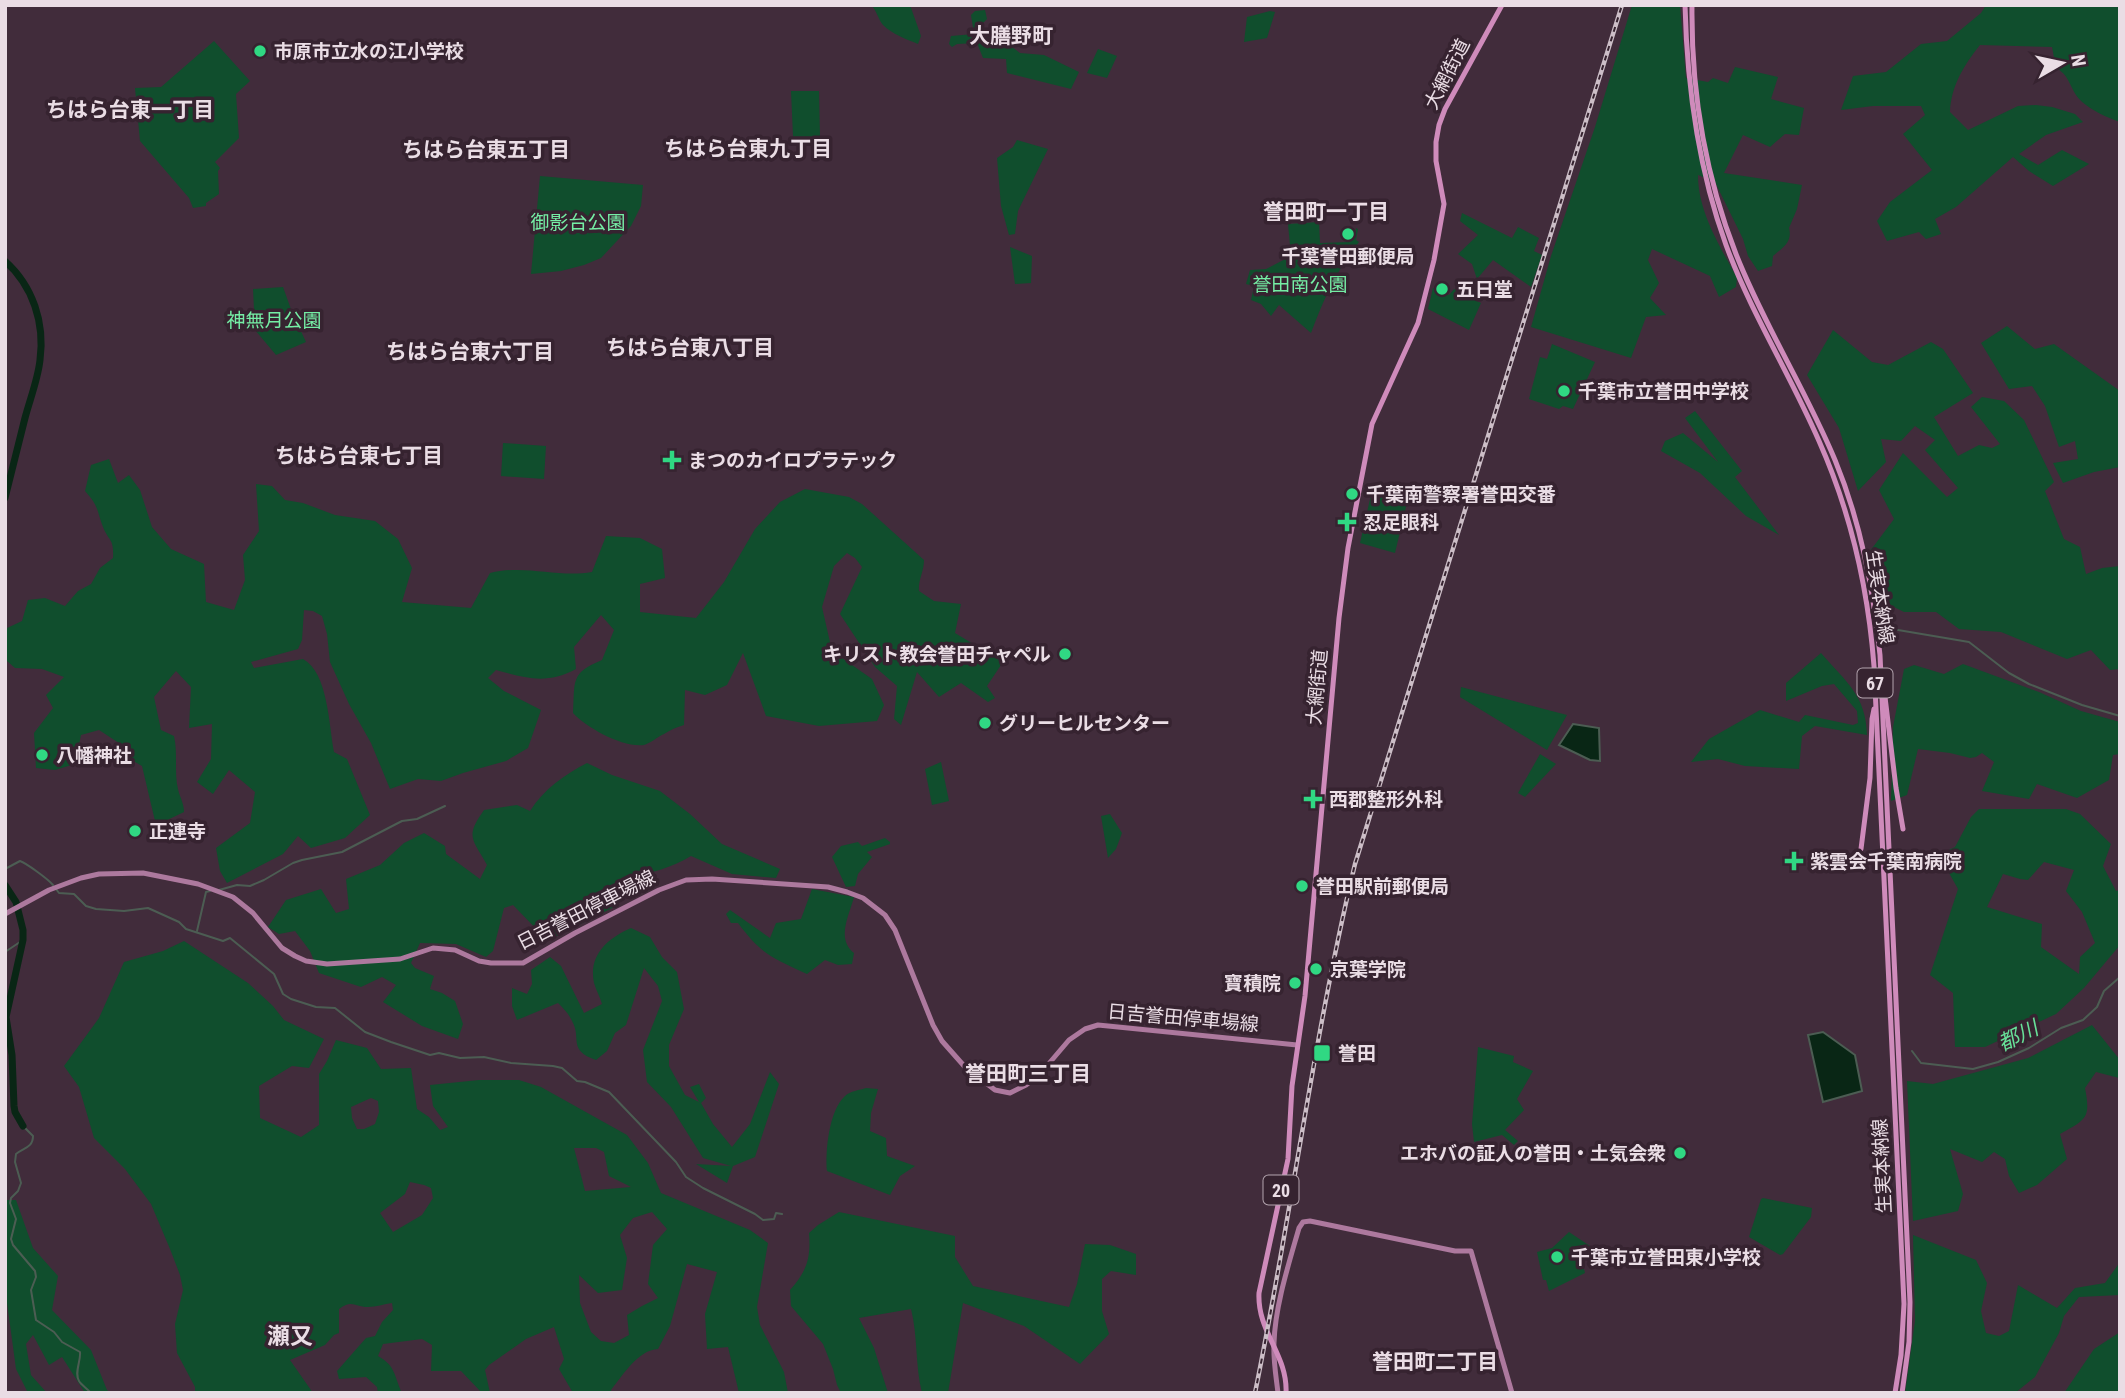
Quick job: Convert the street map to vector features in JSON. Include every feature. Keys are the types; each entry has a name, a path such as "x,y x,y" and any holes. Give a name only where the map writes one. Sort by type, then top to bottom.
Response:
{"main road":[{"name":"大網街道","path":"1286,1392 1284,1371 1261,1321 1259,1293 1288,1159 1292,1086 1306,996 1346,559 1370,430 1418,323 1433,267 1444,204 1436,161 1439,125 1445,109 1502,5"},
{"name":"生実本納線","path":"1685,5 1691,94 1709,191 1737,273 1819,439 1843,499 1856,545 1867,604 1874,654 1904,1304 1901,1355 1895,1393"},
{"name":"生実本納線","path":"1692,5 1694,65 1700,119 1718,201 1751,290 1824,435 1848,496 1867,564 1880,655 1910,1302 1909,1342 1902,1393"},
{"name":"67","path":"1880,655 1903,829"},
{"name":"67","path":"1861,849 1872,761 1872,719 1876,701"},
{"name":"日吉誉田停車場線","path":"5,914 64,883 99,874 143,873 198,884 233,897 253,913 282,948 306,961 327,964 400,959 433,948 455,950 479,961 523,963 659,890 686,880 712,878 828,887 863,898 885,915 895,930 942,1041 965,1067 998,1092 1010,1093 1026,1085 1041,1074 1069,1040 1098,1025 1297,1045"},
{"path":"1278,1393 1273,1345 1277,1321 1286,1273 1299,1228 1303,1222 1310,1221 1455,1251 1471,1251 1512,1393"}],"green space":[{"path":"871,5 910,5 921,36 918,44 887,28"},
{"path":"1632,5 1680,5 1686,78 1708,82 1713,78 1728,83 1735,67 1778,77 1771,99 1804,108 1799,135 1785,134 1770,147 1743,135 1724,173 1802,185 1797,209 1789,228 1788,241 1773,256 1772,266 1758,271 1748,256 1743,239 1715,182 1698,175 1706,215 1737,278 1736,287 1719,297 1710,276 1652,249 1648,260 1659,283 1650,298 1666,315 1646,317 1631,358 1531,327 1551,256 1595,127"},
{"path":"1986,5 2120,5 2120,122 2096,112 2080,100 2066,76 2056,68 2052,47 1980,45 1959,76 1950,112 1968,130 2018,106 2052,107 2075,114 2083,122 2046,135 2019,154 2038,165 2062,150 2089,164 2053,186 2013,157 1956,207 1935,219 1941,234 1926,239 1919,232 1887,241 1877,221 1890,202 1932,170 1903,134 1925,115 1921,106 1873,106 1841,110 1853,76 1886,72 1921,44 1947,41 1981,13"},
{"path":"985,10 987,19 982,24 984,33 994,33 1020,53 1044,55 1079,72 1071,89 1007,73 1006,59 983,58 977,43 957,44 952,47 949,44 951,36 974,34 971,15 975,11"},
{"path":"1275,12 1267,38 1244,42 1247,17"},
{"path":"214,41 250,81 236,94 239,138 215,162 220,168 219,194 206,203 206,206 193,208 189,198 140,141 135,88 161,87"},
{"path":"1098,49 1117,56 1107,78 1087,73"},
{"path":"791,91 819,91 820,137 794,138"},
{"path":"1017,140 1048,149 1018,211 1015,234 1009,235 1001,206 997,158 1013,147"},
{"name":"御影台公園","path":"540,176 643,185 641,206 631,226 601,258 561,271 531,274"},
{"path":"1462,213 1512,238 1518,227 1539,238 1534,251 1542,255 1531,287 1493,260 1477,279 1472,264 1458,254 1478,235 1460,221"},
{"name":"誉田南公園","path":"1319,222 1320,243 1349,242 1355,237 1356,228 1356,240 1359,242 1331,286 1311,333 1279,305 1271,316 1261,304 1251,300 1254,286 1246,284 1250,270 1266,269 1291,256 1288,224"},
{"path":"1010,247 1032,256 1031,283 1015,284"},
{"name":"神無月公園","path":"283,287 306,342 276,355 255,330 253,289"},
{"path":"1433,288 1449,295 1454,289 1481,303 1469,330 1428,309"},
{"path":"2007,326 2035,349 2054,344 2120,391 2120,467 2094,472 2063,483 2053,463 2078,459 2075,441 2059,447 2045,406 2032,386 2009,389 1981,343"},
{"path":"1833,330 1872,362 1888,365 1931,342 1943,349 1973,393 1934,417 1958,456 1979,445 1992,448 2000,444 1971,407 1982,397 2004,401 2024,420 2054,482 2045,491 2064,539 2080,547 2086,574 2102,568 2120,566 2120,669 2110,670 2091,650 2067,659 2001,632 1959,629 1936,612 1904,612 1888,604 1870,551 1894,519 1879,490 1903,453 1947,497 1958,488 1925,450 1935,440 1915,426 1901,441 1881,439 1886,462 1858,491 1839,428 1807,375"},
{"path":"1552,344 1595,362 1573,409 1563,406 1559,409 1529,399 1540,357 1547,359"},
{"path":"1695,411 1742,471 1735,477 1779,535 1746,516 1700,473 1661,451 1665,441 1683,433 1718,462 1685,418"},
{"path":"503,443 546,446 544,479 501,476"},
{"path":"109,459 118,483 129,475 140,490 152,527 171,549 204,564 206,602 234,610 245,580 243,555 259,531 256,484 272,486 285,500 303,503 335,515 375,521 398,539 412,568 402,602 471,608 490,573 516,570 592,572 606,536 640,538 662,549 665,578 640,584 640,612 696,618 724,582 755,529 780,502 805,489 849,497 862,504 924,560 919,591 934,601 961,604 955,633 1003,662 987,686 995,698 988,702 961,683 939,697 917,672 901,725 894,719 897,686 875,667 840,614 862,567 847,553 834,566 822,607 832,651 872,679 884,705 877,721 819,726 766,716 743,653 727,685 705,695 685,690 684,725 644,745 616,740 596,731 573,713 576,679 584,669 602,660 614,630 601,615 574,647 576,669 545,678 496,670 488,678 504,691 541,710 528,748 506,761 441,781 418,779 390,789 371,743 330,662 322,616 304,610 302,640 298,649 251,662 254,668 303,659 318,675 326,701 334,752 347,759 370,815 345,838 311,848 298,836 283,854 227,883 220,871 216,848 250,823 255,792 229,770 213,794 197,782 211,759 212,724 189,728 191,687 176,671 154,697 161,730 174,736 177,783 184,812 161,823 155,821 142,766 123,755 122,745 99,730 81,735 75,764 55,770 36,768 34,733 53,708 46,695 64,677 42,669 15,668 7,661 5,629 22,621 28,600 45,598 65,606 78,591 91,584 100,568 113,558 112,543 95,504 85,491 91,465"},
{"path":"1373,486 1411,486 1395,553 1360,543"},
{"path":"1821,653 1859,699 1867,735 1815,726 1802,736 1799,769 1745,766 1718,759 1691,762 1709,739 1760,710 1799,722 1805,715 1853,725 1858,723 1857,711 1834,684 1822,686 1786,701 1786,683"},
{"path":"1963,664 2039,692 2081,711 2120,722 2120,754 2113,755 2109,780 2077,798 2037,784 2029,799 1982,791 1994,762 1982,753 1970,758 1918,749 1907,795 1891,801 1893,727 1904,669 1914,665 1944,674"},
{"path":"1461,687 1567,715 1547,750 1460,697"},
{"path":"1540,754 1556,764 1525,797 1518,793"},
{"path":"941,762 949,801 932,805 925,769"},
{"path":"587,763 612,775 660,791 722,844 780,869 776,878 732,874 691,856 661,870 629,877 616,906 555,937 545,938 513,905 504,908 493,951 486,957 456,944 420,943 411,963 415,968 434,976 430,989 455,1001 463,1024 458,1039 422,1026 383,1002 396,985 382,977 361,987 319,973 310,951 295,931 279,934 268,927 286,900 321,889 336,913 349,909 346,879 380,865 404,843 424,833 445,846 446,854 480,879 487,865 474,843 473,832 484,810 517,805 530,811 555,783"},
{"path":"1979,809 2066,809 2080,814 2111,844 2103,866 2116,891 2120,890 2120,945 2084,988 2056,1014 1985,1047 1955,1047 1953,993 1930,975 1958,889 1939,855 1955,847 1971,817","holes":["2044,862 2074,870 2066,891 2082,912 2095,943 2080,957 2079,974 2041,947 2042,924 1987,907 2003,874 2028,880"]},
{"path":"1110,814 1122,833 1116,849 1108,858 1101,816"},
{"path":"885,838 890,844 867,852 872,857 858,874 855,886 846,887 832,857 841,846 858,842 862,846"},
{"path":"812,889 854,897 845,934 854,953 852,964 838,965 825,960 807,974 768,954 738,923 731,923 726,914 730,910 770,938 776,923 801,919"},
{"path":"631,928 650,937 662,957 677,972 684,1009 669,1045 669,1066 685,1095 699,1102 690,1087 699,1084 706,1098 701,1103 713,1124 732,1147 750,1124 770,1072 779,1084 755,1157 733,1166 727,1183 696,1164 731,1166 703,1158 671,1107 647,1082 643,1050 662,1001 658,986 644,968 626,1025 615,1033 607,1051 596,1060 578,1048 575,1027 558,1003 517,1020 512,1006 512,988 527,994 532,984 531,970 550,957 561,966 584,1013 602,1004 594,983 597,956 608,942"},
{"path":"184,941 248,983 284,1020 324,1039 309,1068 292,1066 259,1086 260,1118 301,1137 319,1125 319,1074 336,1040 367,1048 381,1069 411,1068 417,1109 429,1117 440,1130 448,1127 433,1106 430,1085 479,1080 519,1080 541,1087 627,1135 648,1163 661,1193 750,1230 768,1243 757,1307 760,1325 784,1372 788,1393 739,1393 728,1347 707,1349 705,1314 717,1272 687,1264 670,1326 658,1349 638,1358 611,1390 612,1393 573,1393 559,1369 564,1359 554,1327 526,1339 489,1365 485,1370 490,1393 482,1393 461,1371 431,1371 432,1345 422,1339 383,1344 378,1356 394,1372 402,1393 378,1393 377,1387 366,1377 339,1379 337,1371 366,1338 375,1336 382,1322 393,1310 392,1303 371,1307 351,1304 344,1306 339,1309 339,1333 325,1345 290,1360 313,1393 195,1393 195,1387 177,1353 175,1324 183,1290 170,1249 151,1204 125,1169 94,1138 79,1087 64,1066 99,1018 124,962 163,951","holes":["371,1098 378,1101 379,1112 375,1124 357,1129 351,1107","574,1148 596,1148 604,1152 609,1176 631,1187 585,1191","410,1182 431,1188 433,1198 422,1215 393,1232 380,1213 405,1194","652,1212 667,1229 653,1245 648,1284 658,1298 627,1315 629,1335 614,1343 601,1341 591,1332 580,1303 579,1275 598,1293 622,1290 627,1258 620,1235 633,1218"]},
{"path":"2092,1025 2120,1060 2119,1078 2096,1072 2085,1088 2087,1112 2081,1121 2060,1134 2067,1159 2037,1185 2019,1193 2009,1176 2005,1159 1994,1152 1982,1162 1950,1149 1963,1194 1958,1211 1913,1221 1907,1081 1933,1084 2028,1058"},
{"path":"1478,1047 1514,1056 1513,1062 1533,1071 1517,1099 1524,1110 1505,1130 1518,1141 1514,1145 1502,1135 1474,1142 1472,1124"},
{"path":"866,1088 878,1089 871,1113 870,1131 886,1138 887,1156 915,1166 900,1176 890,1195 827,1171 828,1143 835,1111 847,1094"},
{"path":"1763,1198 1812,1208 1811,1217 1780,1255 1749,1237"},
{"path":"5,1200 16,1200 33,1248 58,1276 52,1310 91,1350 107,1390 111,1393 85,1393 62,1357 49,1365 33,1335 26,1344 31,1375 47,1393 28,1393 16,1369 5,1288"},
{"path":"839,1212 955,1236 955,1257 973,1286 1069,1307 1085,1244 1110,1245 1136,1254 1136,1275 1111,1271 1102,1279 1102,1311 1109,1334 1080,1364 1024,1326 963,1303 948,1393 922,1393 911,1309 859,1318 874,1348 888,1393 841,1393 823,1344 791,1306 790,1290 807,1264 809,1233"},
{"path":"1569,1232 1593,1248 1582,1261 1585,1273 1549,1291 1546,1280 1543,1280 1537,1252 1552,1248"},
{"path":"1913,1235 1976,1260 1987,1283 1981,1311 1986,1333 1999,1336 2009,1331 2018,1285 2057,1308 2075,1288 2105,1283 2120,1262 2120,1295 2079,1297 2064,1316 2059,1333 2035,1377 2015,1393 1905,1393 1915,1321"},
{"path":"2120,1332 2120,1393 2064,1393 2094,1349"}],"shaded area":[{"path":"1573,724 1599,728 1600,761 1590,760 1559,745"},
{"path":"1823,1032 1855,1055 1862,1091 1823,1102 1808,1035"}],"waterway":[{"path":"5,261 30,294 41,332 38,374 5,498"},
{"path":"1898,630 1969,642 2009,673 2029,684 2082,705 2120,716"},
{"path":"219,890 237,885 250,886 293,863 342,852 402,821 417,819 445,806"},
{"path":"5,869 20,861 53,885"},
{"path":"5,885 16,902 23,930 6,1017 12,1055 14,1106 23,1126"},
{"path":"56,889 59,893 74,894 86,906 96,909 124,911 148,908 179,922 186,929 223,941 230,938 274,974 283,994 316,1007 335,1008 365,1032 391,1042 430,1055 439,1053 460,1058 484,1057 511,1063 562,1068 577,1081 609,1092 676,1162 686,1177 763,1220 774,1219 776,1213 782,1214"},
{"path":"197,931 206,892 210,891"},
{"path":"5,952 23,940"},
{"name":"都川","path":"1912,1051 1921,1063 1973,1069 1998,1062 2029,1048 2061,1028 2083,1020 2097,1007 2104,991 2120,977"},
{"path":"23,1126 33,1136 33,1140 16,1154 15,1162 21,1183 10,1203 16,1219 11,1239 35,1271 36,1277 31,1290 36,1320 54,1332 62,1342 80,1352 78,1378 91,1393"}],"railway":[{"path":"1255,1393 1314,1062 1355,864 1622,5"}],"place":[{"name":"市原市立水の江小学校","path":"260,51"},
{"name":"千葉誉田郵便局","path":"1348,234"},
{"name":"五日堂","path":"1442,289"},
{"name":"千葉市立誉田中学校","path":"1564,391"},
{"name":"まつのカイロプラテック","path":"672,460"},
{"name":"千葉南警察署誉田交番","path":"1352,494"},
{"name":"忍足眼科","path":"1347,522"},
{"name":"キリスト教会誉田チャペル","path":"1065,654"},
{"name":"グリーヒルセンター","path":"985,723"},
{"name":"八幡神社","path":"42,755"},
{"name":"西郡整形外科","path":"1313,799"},
{"name":"正連寺","path":"135,831"},
{"name":"紫雲会千葉南病院","path":"1794,861"},
{"name":"誉田駅前郵便局","path":"1302,886"},
{"name":"京葉学院","path":"1316,969"},
{"name":"寶積院","path":"1295,983"},
{"name":"誉田","path":"1322,1053"},
{"name":"エホバの証人の誉田・土気会衆","path":"1680,1153"},
{"name":"千葉市立誉田東小学校","path":"1557,1257"}],"district":[{"name":"大膳野町","path":"1011,36"},
{"name":"ちはら台東一丁目","path":"130,110"},
{"name":"ちはら台東九丁目","path":"748,149"},
{"name":"ちはら台東五丁目","path":"486,150"},
{"name":"誉田町一丁目","path":"1326,212"},
{"name":"ちはら台東八丁目","path":"690,348"},
{"name":"ちはら台東六丁目","path":"470,352"},
{"name":"ちはら台東七丁目","path":"359,456"},
{"name":"誉田町三丁目","path":"1028,1074"},
{"name":"瀬又","path":"290,1336"},
{"name":"誉田町二丁目","path":"1435,1362"}]}
